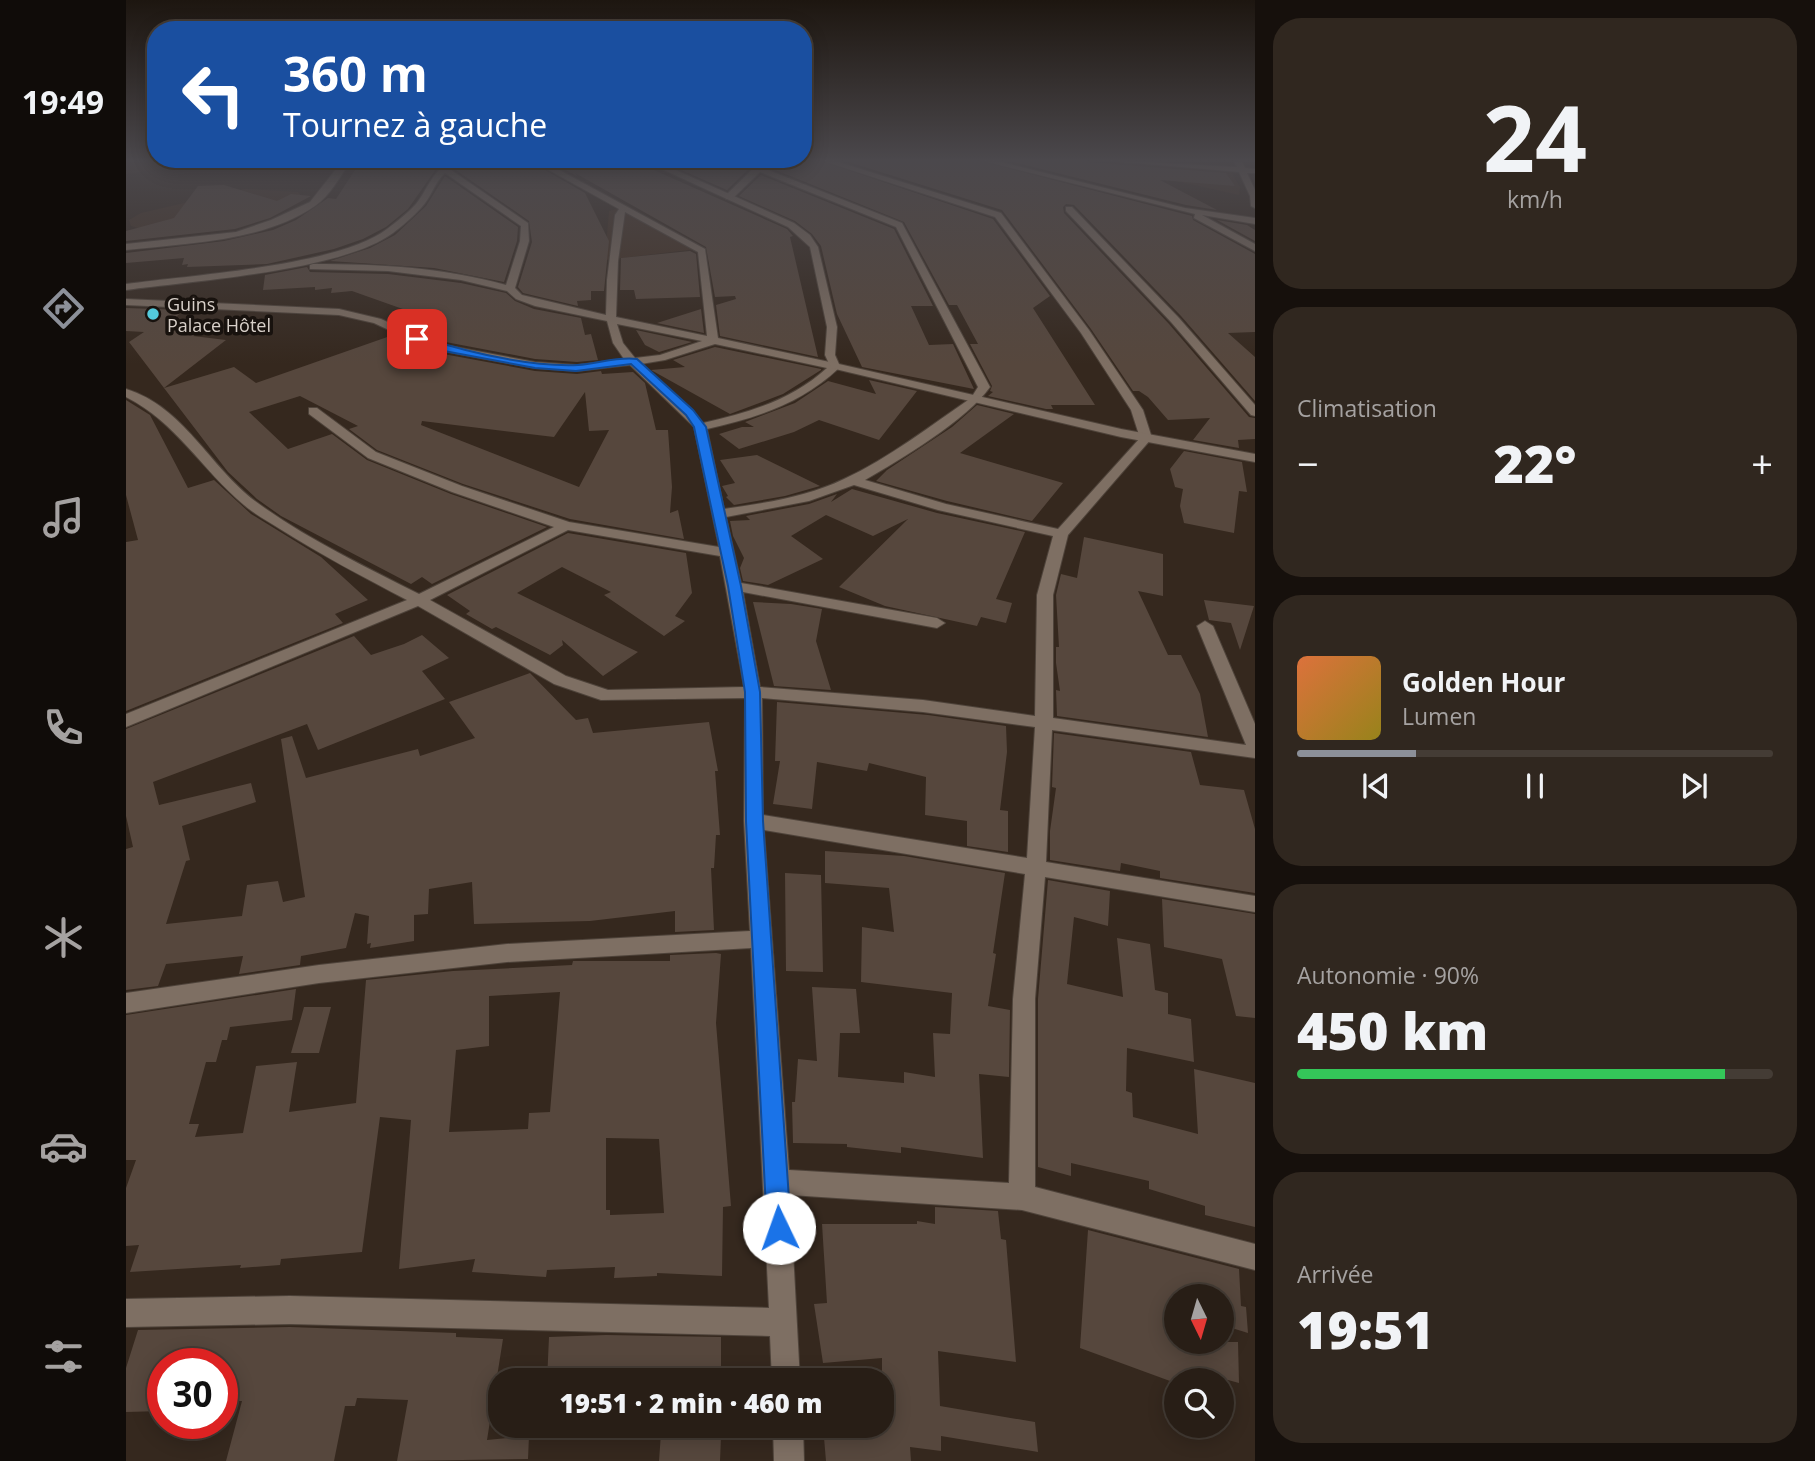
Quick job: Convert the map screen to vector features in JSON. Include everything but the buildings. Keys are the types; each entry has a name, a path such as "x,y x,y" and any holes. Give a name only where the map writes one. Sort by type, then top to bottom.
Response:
{"street":[{"path":"126,247 237,234 258,227"},
{"path":"126,288 336,255 368,244 395,227"},
{"path":"510,289 514,266 527,234 525,227"},
{"path":"618,227 612,318 617,342 690,412 700,427 728,553 752,692 754,821 777,1182 785,1368"},
{"path":"659,227 702,251 713,341"},
{"path":"794,227 807,237 814,247 832,327 830,355 835,366"},
{"path":"719,514 780,504 852,481 975,400 984,387 900,227"},
{"path":"1007,227 1085,332 1137,410 1146,438"},
{"path":"1086,227 1175,320 1255,412"},
{"path":"1217,227 1255,248"},
{"path":"264,268 391,268 459,275 510,289 519,298 539,304 835,366 1146,438 1255,458"},
{"path":"126,302 246,306 339,313 377,321 431,346 535,365 576,368 678,354 713,341"},
{"path":"700,427 775,408 820,383 835,366"},
{"path":"126,392 146,402 178,427 201,455 249,503 328,553 419,600 560,680 607,696 752,692 923,706 1255,752"},
{"path":"313,411 372,455 457,489 566,526 728,553"},
{"path":"1022,1197 1024,999 1036,867 1044,724 1045,595 1061,534 1146,438"},
{"path":"852,481 943,507 1061,534"},
{"path":"126,721 419,600 566,526"},
{"path":"734,586 937,623"},
{"path":"1205,626 1255,746"},
{"path":"754,821 1255,904"},
{"path":"126,1003 319,974 507,953 760,939"},
{"path":"777,1182 1022,1197 1255,1257"},
{"path":"126,1313 290,1310 783,1322"},
{"path":"788,1438 789,1461"}],"shaded area":[{"path":"135,227 166,227 149,231"},
{"path":"608,227 657,227 697,249 605,260"}],"place":[{"name":"Guins Palace Hôtel","path":"153,314"}],"route":[{"path":"417,339 431,346 535,365 576,368 634,361 690,412 700,427 734,586 752,692 754,821 779,1228"}]}
